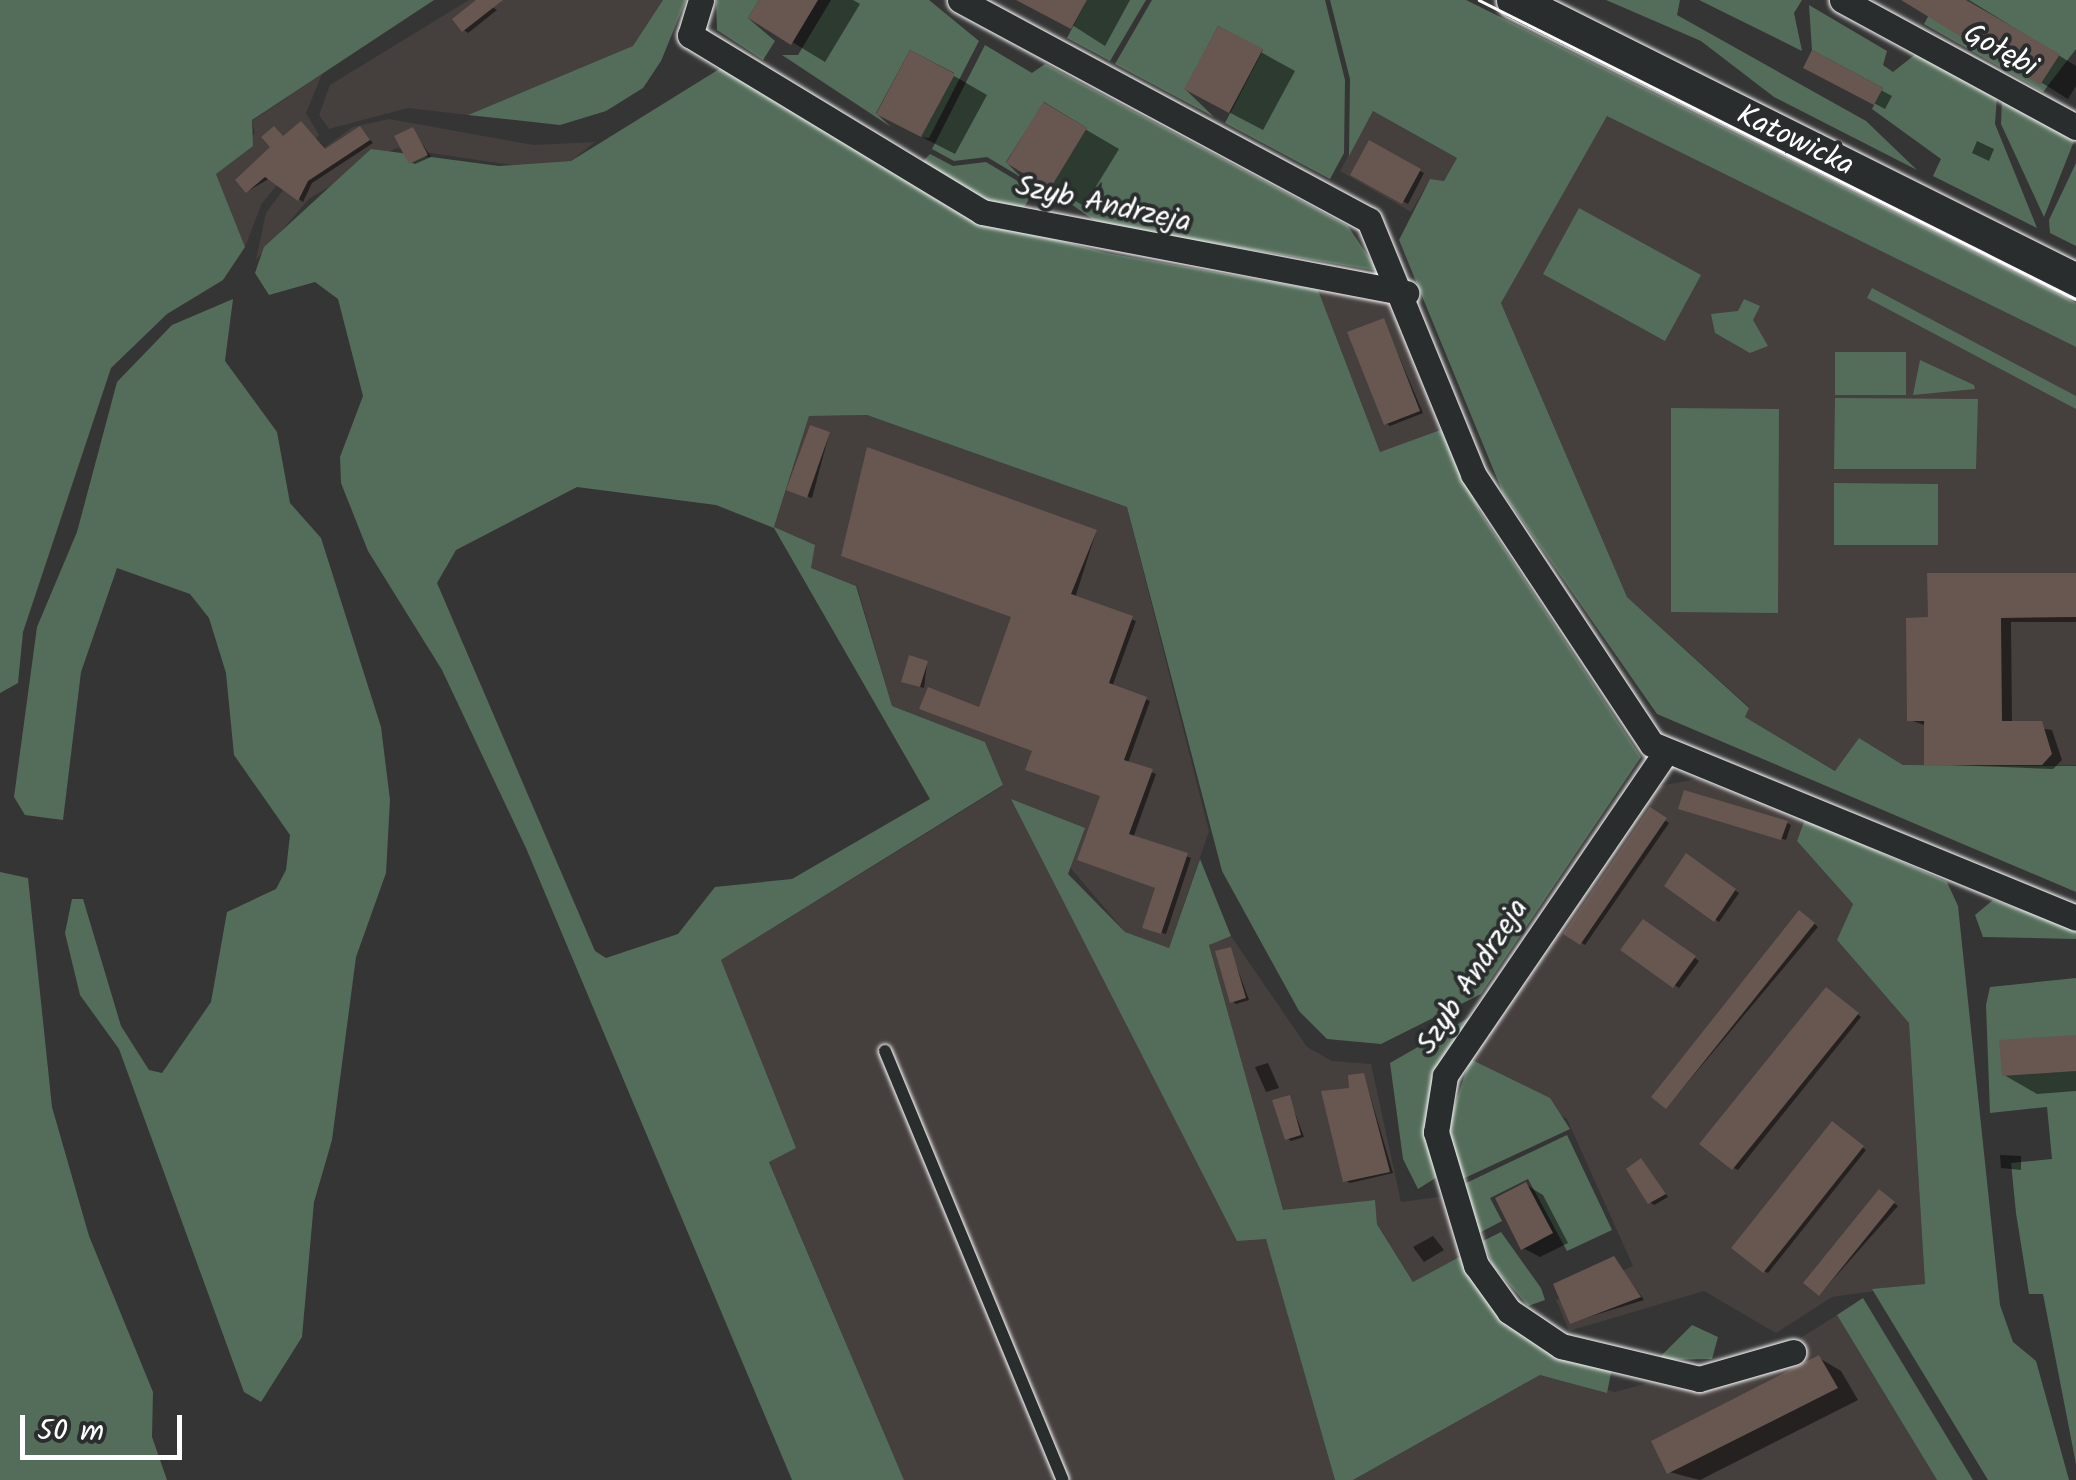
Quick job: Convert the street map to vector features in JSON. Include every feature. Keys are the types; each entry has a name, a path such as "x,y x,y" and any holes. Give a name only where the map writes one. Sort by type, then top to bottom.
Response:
{"street":[{"name":"Szyb Andrzeja","path":"700,0 690,35 982,212 1406,294"},
{"path":"960,0 1357,211 1384,240 1488,502 1640,731 1665,753 2076,918"},
{"name":"Gołębi","path":"1842,0 2076,127"},
{"name":"Katowicka","path":"1528,3 2076,281"},
{"name":"Szyb Andrzeja","path":"1665,753 1445,1076 1436,1132 1476,1264 1509,1311 1562,1346 1699,1378 1793,1352"}],"lane":[{"path":"885,1051 1064,1480"}],"shaded area":[{"path":"469,0 663,0 634,46 468,115 408,108 329,129 319,115 330,85"},
{"path":"322,74 306,113 319,135 262,203 245,247 216,174 255,133 252,121"},
{"path":"1373,111 1457,158 1444,181 1430,179 1411,212 1340,171"},
{"path":"1607,115 2076,347 2076,765 1903,765 1859,738 1836,771 1745,717 1749,707 1627,597 1501,303"},
{"path":"389,119 533,145 595,142 571,161 519,166 396,148 310,198 256,260 266,213 303,163 353,127"},
{"path":"1318,290 1396,303 1443,429 1380,452"},
{"path":"867,415 1127,507 1209,831 1169,948 1125,932 1013,800 1266,1238 1335,1480 904,1480 769,1161 795,1148 721,960 1003,786 985,742 892,706 857,586 810,568 774,528 809,416"},
{"path":"1697,779 1805,819 1797,841 1853,904 1837,940 1909,1023 1925,1284 1832,1297 1776,1333 1704,1291 1569,1331 1556,1300 1633,1266 1567,1119 1470,1059 1654,787"},
{"path":"1231,936 1307,1047 1332,1061 1371,1064 1401,1202 1446,1196 1465,1254 1414,1283 1377,1223 1374,1200 1283,1211 1209,944"},
{"path":"1837,1315 1937,1480 1353,1480 1540,1375 1615,1392 1791,1344"}],"green space":[{"path":"0,0 434,0 252,120 253,146 216,174 245,247 223,280 167,314 111,368 23,632 18,683 0,693"},
{"path":"663,0 686,0 661,61 643,88 606,111 560,125 468,115 633,46"},
{"path":"716,0 759,0 748,18 775,41 763,60 717,30"},
{"path":"831,0 929,0 979,41 929,138 921,137 954,73 910,50 876,113 891,127 782,55 798,55"},
{"path":"1087,0 1146,0 1110,61 1067,38"},
{"path":"1152,0 1325,0 1345,80 1344,153 1330,179 1225,123 1263,50 1218,26 1185,89 1214,117 1115,64"},
{"path":"1330,0 1466,0 2076,303 2076,347 1607,116 1501,303 1627,597 1749,708 1745,717 1835,771 1859,738 1903,765 2076,766 2076,892 1657,714 1503,493 1399,240 1430,179 1444,181 1457,158 1373,111 1349,156 1350,79"},
{"path":"1606,0 1680,0 1677,15 1866,121 1917,170 1774,97 1701,41"},
{"path":"1699,0 1802,0 1794,13 1802,51"},
{"path":"1937,0 2076,0 2076,49 2043,92 1924,24"},
{"path":"1809,5 1887,51 1883,65 1893,72 1917,53 1997,96 1995,124 2037,228 1933,176 1941,159 1872,109 1883,88 1812,50"},
{"path":"985,45 1032,73 1045,64 1348,226 1378,271 1099,224 1050,189 1087,128 1044,102 1006,162 1022,178 987,157 954,161 932,149"},
{"path":"721,68 965,216 1107,253 1318,290 1380,452 1443,429 1480,512 1641,757 1481,994 1381,1044 1327,1039 1299,1011 1222,871 1127,507 867,415 809,416 774,527 815,545 811,568 856,586 892,706 985,742 1003,785 721,960 796,1148 769,1162 904,1480 792,1480 526,848 442,670 368,551 341,483 340,457 363,396 338,299 315,282 269,295 255,273 264,247 371,149 499,166 571,161","holes":["577,487 716,505 774,528 930,799 792,879 715,887 678,934 606,958 595,951 437,583 456,550"]},
{"path":"2002,99 2076,136 2044,217 2001,124"},
{"path":"930,154 953,166 986,162 1034,191 1021,212 995,205 921,163"},
{"path":"2076,163 2076,246 2050,233 2049,220"},
{"path":"1579,208 1701,275 1665,341 1543,274"},
{"path":"1872,288 2076,396 2076,409 1867,298"},
{"path":"233,299 225,361 277,432 290,503 321,538 381,727 390,800 386,873 356,957 332,1140 314,1202 302,1337 261,1402 244,1392 119,1049 80,995 65,933 72,899 83,899 121,1026 149,1070 162,1073 211,1002 227,912 276,889 286,870 290,835 234,755 226,673 209,618 190,594 117,568 81,672 63,820 25,815 14,797 37,627 77,532 117,382 172,325"},
{"path":"1744,299 1760,306 1753,320 1768,346 1750,353 1715,333 1711,314 1738,311"},
{"path":"1835,352 1906,352 1906,395 1835,395"},
{"path":"1920,360 1974,385 1975,389 1913,395"},
{"path":"1835,398 1978,399 1976,469 1834,469"},
{"path":"1671,408 1779,409 1778,613 1671,612"},
{"path":"1834,483 1938,484 1938,545 1834,545"},
{"path":"1011,799 1085,828 1068,874 1125,932 1169,948 1200,859 1231,936 1209,945 1283,1210 1375,1200 1377,1224 1413,1282 1465,1254 1487,1294 1612,1368 1607,1393 1540,1375 1353,1480 1335,1480 1266,1239 1237,1241"},
{"path":"1805,819 1947,882 1958,906 2000,1305 2013,1342 2036,1361 2069,1480 1988,1480 1872,1289 1925,1284 1909,1023 1837,940 1853,904 1797,841"},
{"path":"0,872 28,878 52,1107 89,1236 153,1392 152,1437 167,1480 0,1480"},
{"path":"1993,900 2076,929 2076,939 1983,937 1975,915"},
{"path":"2076,978 2076,1464 2043,1294 2029,1294 2011,1163 2052,1159 2047,1107 1990,1113 1986,1005 1990,987"},
{"path":"1470,1017 1440,1074 1437,1177 1418,1189 1403,1159 1390,1063"},
{"path":"1470,1059 1550,1098 1570,1129 1456,1182 1448,1126"},
{"path":"1567,1135 1612,1230 1567,1251 1528,1179 1490,1198 1502,1221 1479,1233 1462,1185"},
{"path":"1501,1232 1541,1288 1545,1300 1528,1306 1493,1266 1483,1241"},
{"path":"1863,1298 1973,1480 1937,1480 1837,1315"},
{"path":"1692,1325 1718,1337 1712,1359 1657,1360"}],"building":[{"path":"476,0 503,0 462,32 452,19"},
{"path":"759,0 818,0 791,45 748,18"},
{"path":"1016,0 1087,0 1071,29"},
{"path":"1901,0 1966,0 2060,54 2040,85"},
{"path":"1218,26 1263,49 1229,113 1184,89"},
{"path":"910,50 955,74 921,137 876,114"},
{"path":"1812,50 1883,88 1874,105 1803,68"},
{"path":"1043,102 1087,128 1050,189 1006,163"},
{"path":"301,121 325,149 360,126 370,140 308,181 298,201 265,177 246,193 235,180 270,147 261,137 274,126 283,136"},
{"path":"413,127 428,155 409,164 394,136"},
{"path":"1369,140 1421,169 1402,204 1350,175"},
{"path":"1384,318 1420,411 1384,425 1347,332"},
{"path":"810,425 830,432 807,498 786,490"},
{"path":"867,447 1097,530 1071,594 1133,616 1109,683 1147,697 1124,760 1153,769 1129,834 1188,853 1161,934 1142,928 1155,888 1077,860 1100,796 1025,770 1032,751 919,709 928,687 979,707 1011,617 841,556"},
{"path":"1927,573 2076,573 2076,617 2001,618 2002,721 2042,721 2052,754 2042,765 1924,765 1924,721 1907,721 1906,618 1928,617"},
{"path":"909,655 928,661 920,687 901,682"},
{"path":"1684,790 1788,821 1781,840 1678,809"},
{"path":"1650,807 1667,818 1580,945 1563,934"},
{"path":"1686,853 1736,889 1714,922 1664,886"},
{"path":"1799,910 1815,923 1666,1109 1651,1097"},
{"path":"1643,919 1696,956 1673,988 1620,950"},
{"path":"1231,947 1246,998 1230,1003 1215,951"},
{"path":"1826,987 1859,1013 1732,1170 1699,1144"},
{"path":"2076,1035 2076,1071 2002,1076 1999,1040"},
{"path":"1364,1073 1390,1172 1343,1182 1321,1091 1349,1088 1348,1075"},
{"path":"1290,1095 1301,1135 1285,1140 1272,1100"},
{"path":"1832,1121 1864,1146 1763,1273 1731,1248"},
{"path":"1641,1158 1666,1194 1648,1204 1626,1169"},
{"path":"1526,1182 1553,1233 1521,1250 1495,1198"},
{"path":"1879,1189 1895,1202 1819,1296 1803,1283"},
{"path":"1614,1256 1641,1297 1570,1324 1553,1284"},
{"path":"1819,1355 1838,1388 1667,1474 1651,1441"}],"tram line":[{"path":"1479,0 2076,299"}]}
